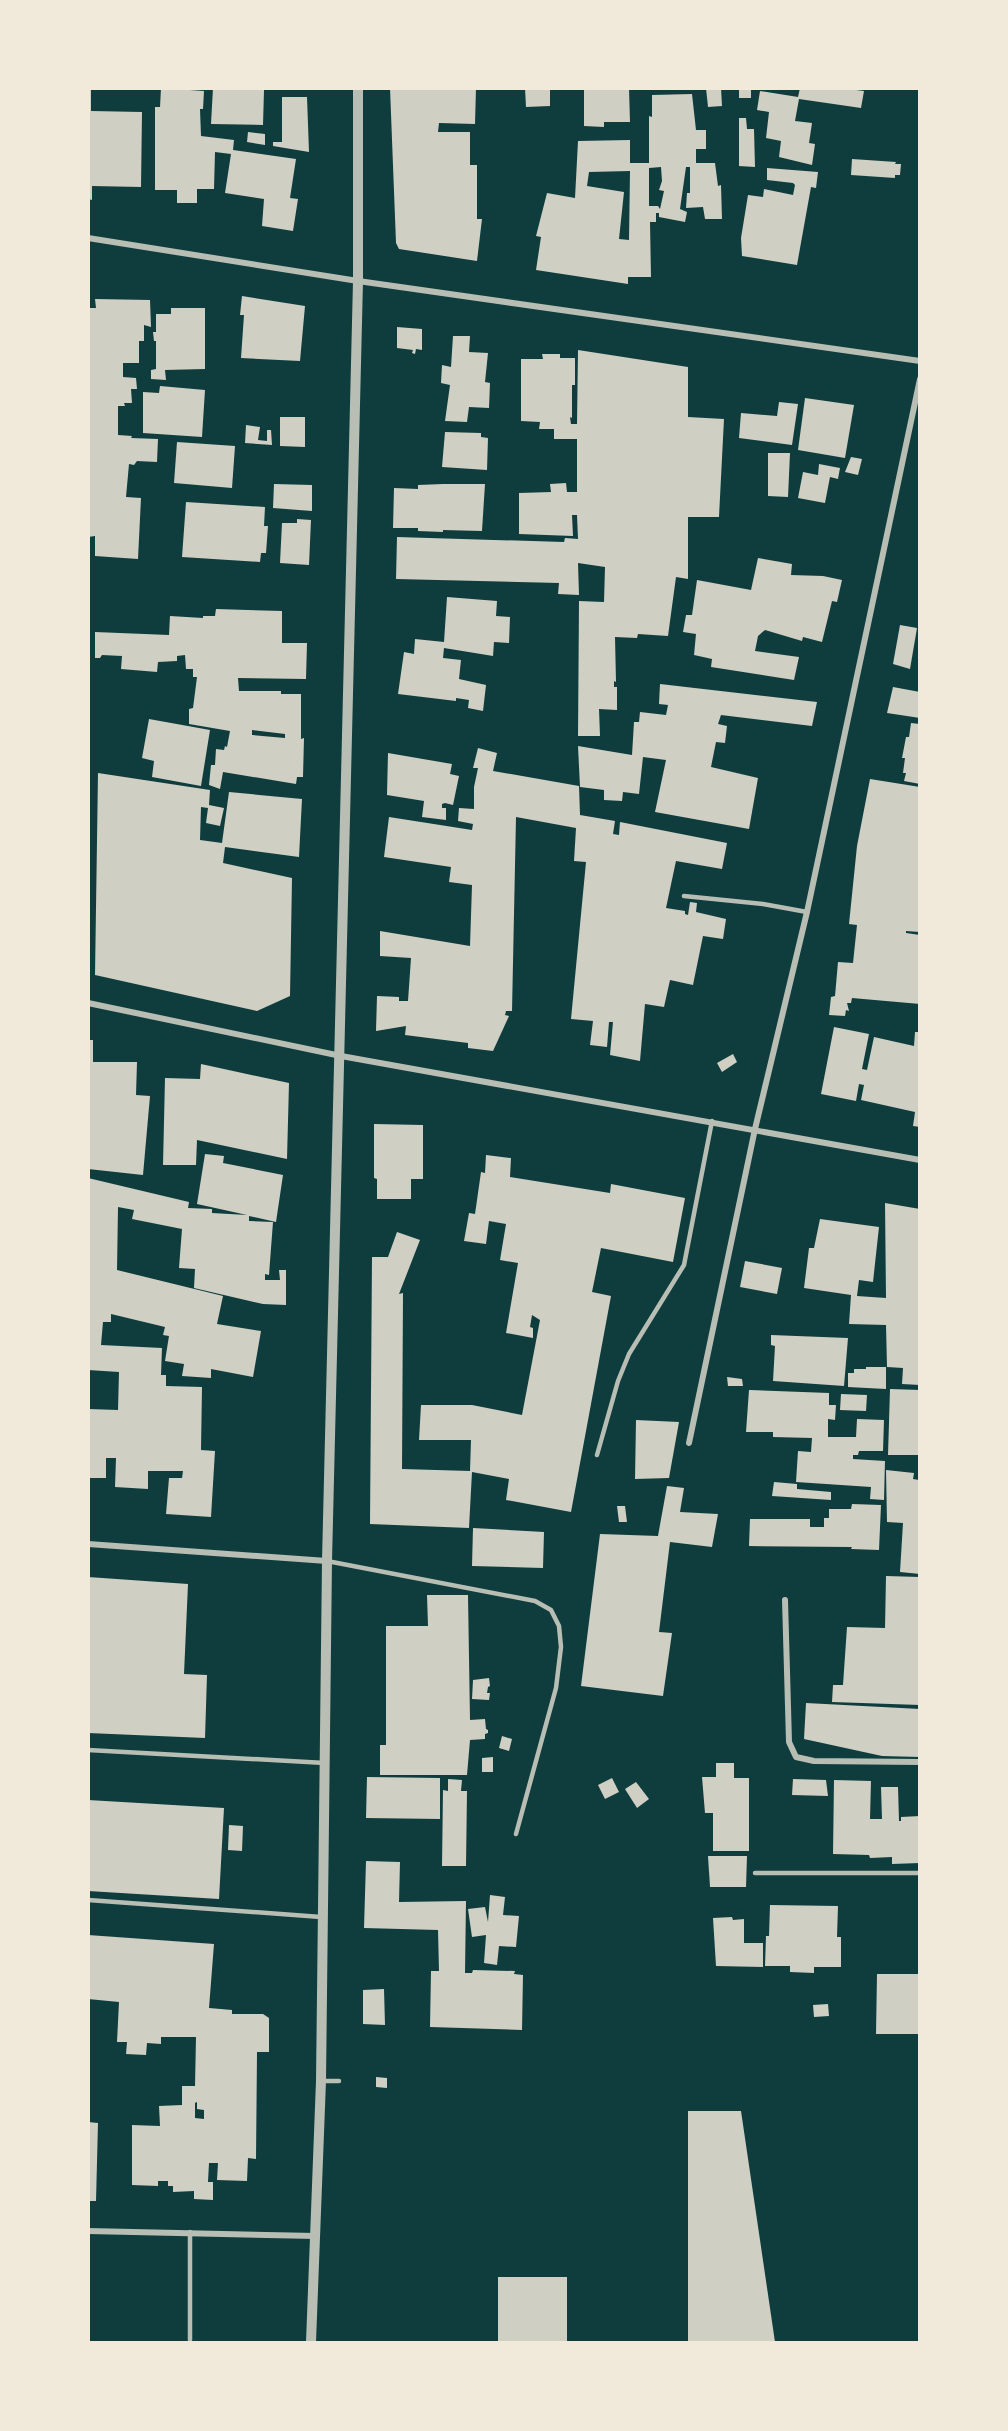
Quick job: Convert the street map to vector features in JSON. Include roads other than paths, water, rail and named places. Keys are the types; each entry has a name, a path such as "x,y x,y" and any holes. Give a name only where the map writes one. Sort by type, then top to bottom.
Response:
{"street":[{"path":"311,2343 321,2081 327,1561 358,281 358,88"},
{"path":"88,238 358,281 920,361"},
{"path":"689,1443 755,1129 807,912 920,379"},
{"path":"88,1003 341,1056 920,1160"},
{"path":"88,1544 327,1561"},
{"path":"785,1600 789,1742 796,1757 814,1761 920,1762"},
{"path":"88,2231 316,2236"}],"lane":[{"path":"684,896 763,904 807,912"},
{"path":"597,1455 618,1381 629,1354 684,1265 712,1121"},
{"path":"327,1561 535,1601 551,1610 560,1626 561,1647 556,1688 516,1834"},
{"path":"88,1750 325,1763"},
{"path":"755,1873 920,1873"},
{"path":"88,1900 324,1918"},
{"path":"321,2081 339,2082"},
{"path":"190,2232 190,2340"}]}
